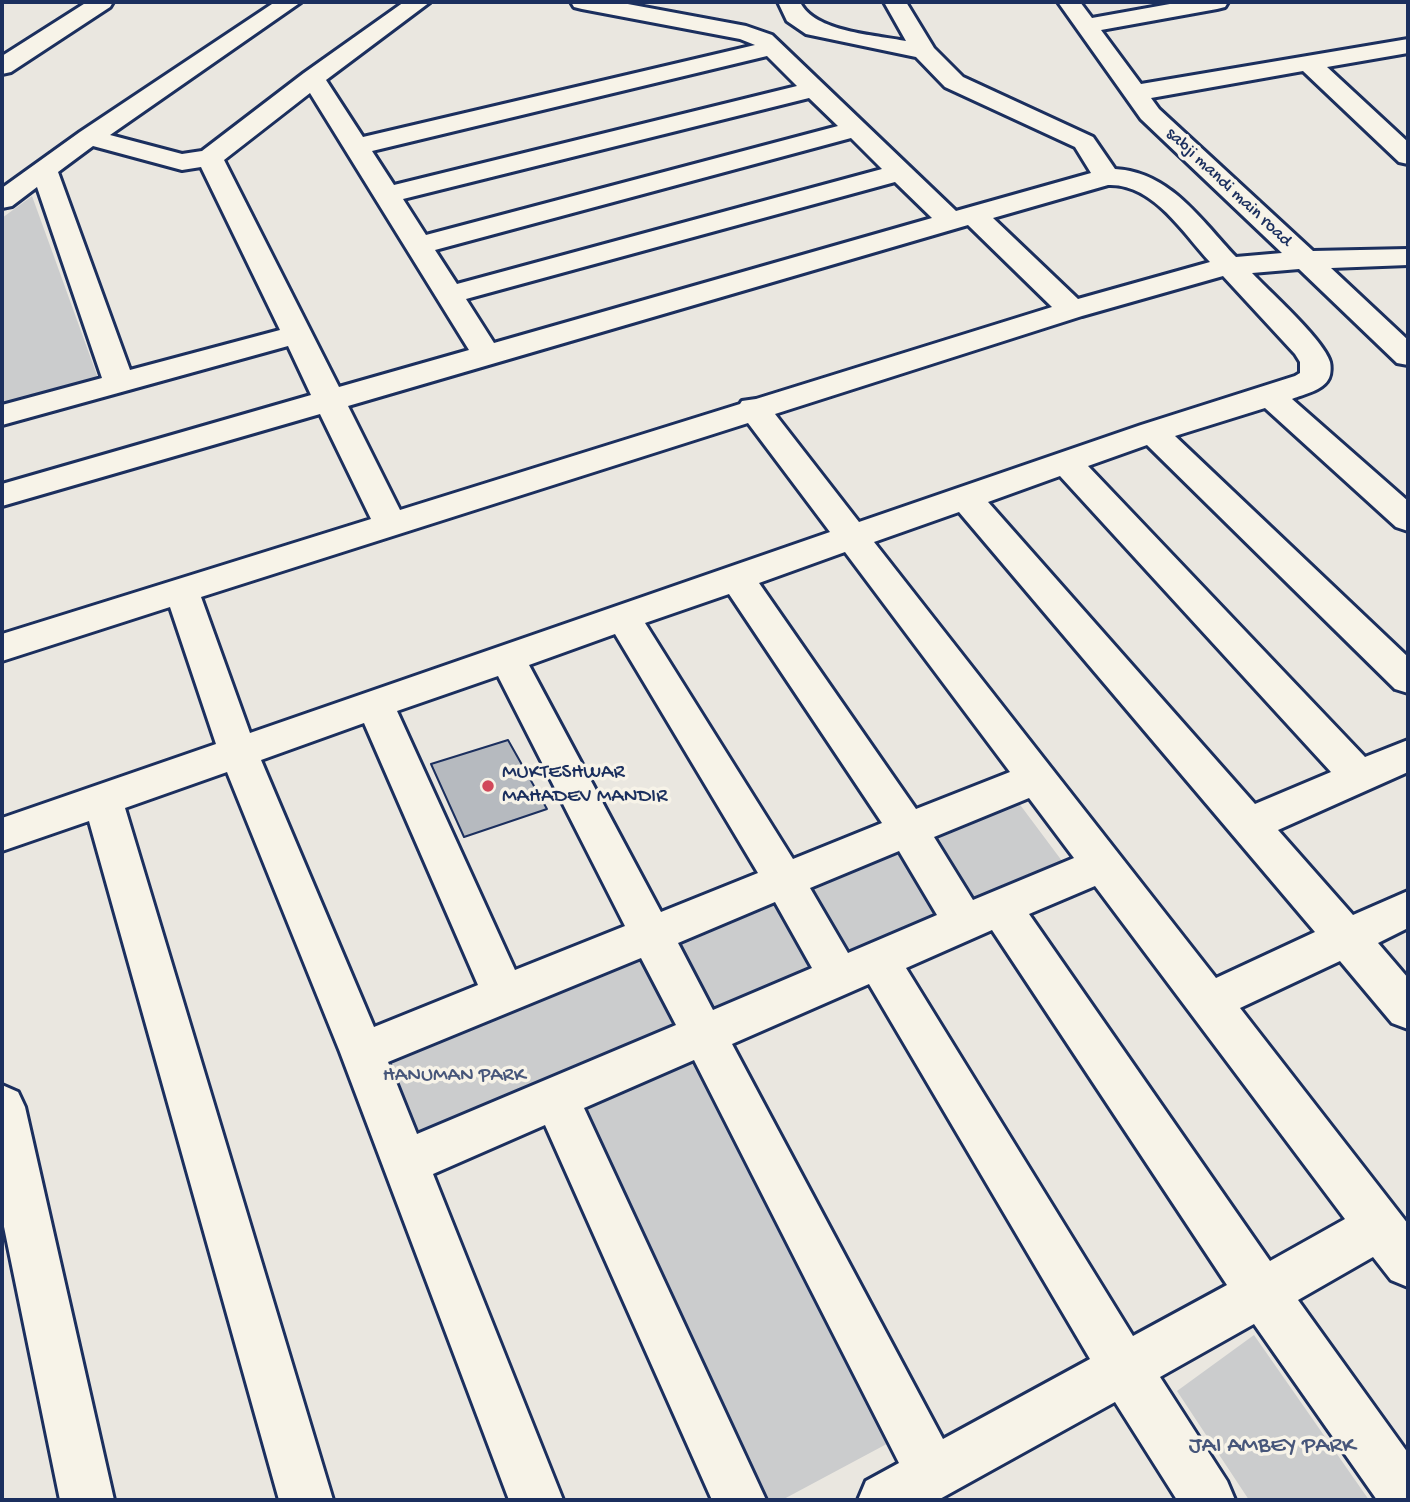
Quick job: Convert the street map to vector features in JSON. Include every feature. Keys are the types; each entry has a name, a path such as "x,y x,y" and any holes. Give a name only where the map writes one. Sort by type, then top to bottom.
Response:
{"street":[{"path":"2,67 102,2"},
{"path":"2,200 89,137 290,2"},
{"path":"89,137 182,162 211,158 313,78 419,2"},
{"path":"582,2 675,10 764,40 900,172 963,218 1072,310"},
{"path":"789,2 795,16 814,29 924,52"},
{"path":"895,2 924,52 954,82 1084,142 1107,177"},
{"name":"sabji mandi main road","path":"1069,2 1096,16 1147,92 1150,114 1320,261 1408,356"},
{"path":"1096,16 1217,2"},
{"path":"1147,92 1407,47"},
{"path":"356,147 772,48"},
{"path":"1309,64 1408,156"},
{"path":"313,78 487,355"},
{"path":"386,195 814,89"},
{"path":"418,246 855,129"},
{"path":"211,158 390,523"},
{"path":"44,169 119,383"},
{"path":"449,295 900,172"},
{"path":"2,495 1107,177 1121,176 1139,180 1161,193 1306,348 1315,362 1315,376 1306,383 1270,396 1152,432 2,835"},
{"path":"2,647 182,592 753,408 1072,310 1229,266 1408,257"},
{"path":"1320,261 1408,330"},
{"path":"2,415 298,334"},
{"path":"1270,396 1408,519"},
{"path":"508,658 704,1034 915,1489 1123,1367 1263,1294 1394,1245 753,408"},
{"path":"1152,432 1408,679"},
{"path":"1065,463 1359,776"},
{"path":"965,498 1408,1009"},
{"path":"736,578 908,830 983,916 1263,1294 1408,1498"},
{"path":"182,592 238,752 362,1052 536,1500"},
{"path":"623,617 784,880 858,968 1208,1500"},
{"path":"375,704 504,995"},
{"path":"1248,825 1408,755"},
{"path":"362,1052 1036,778"},
{"path":"103,799 306,1500"},
{"path":"404,1163 1102,864"},
{"path":"1208,1002 1408,909"},
{"path":"556,1097 739,1500"},
{"path":"2,1107 87,1500"}],"green space":[{"path":"32,196 98,378 2,405 2,218"},
{"name":"HANUMAN PARK","path":"1015,798 1065,865 412,1144 381,1058"},
{"path":"699,1057 896,1439 782,1500 755,1500 579,1110"},
{"name":"JAI AMBEY PARK","path":"1254,1335 1369,1500 1249,1500 1177,1391"}],"building":[{"name":"MUKTESHWAR MAHADEV MANDIR","path":"508,740 547,809 464,837 431,764"}],"place":[{"name":"MUKTESHWAR MAHADEV MANDIR","path":"488,786"}]}
